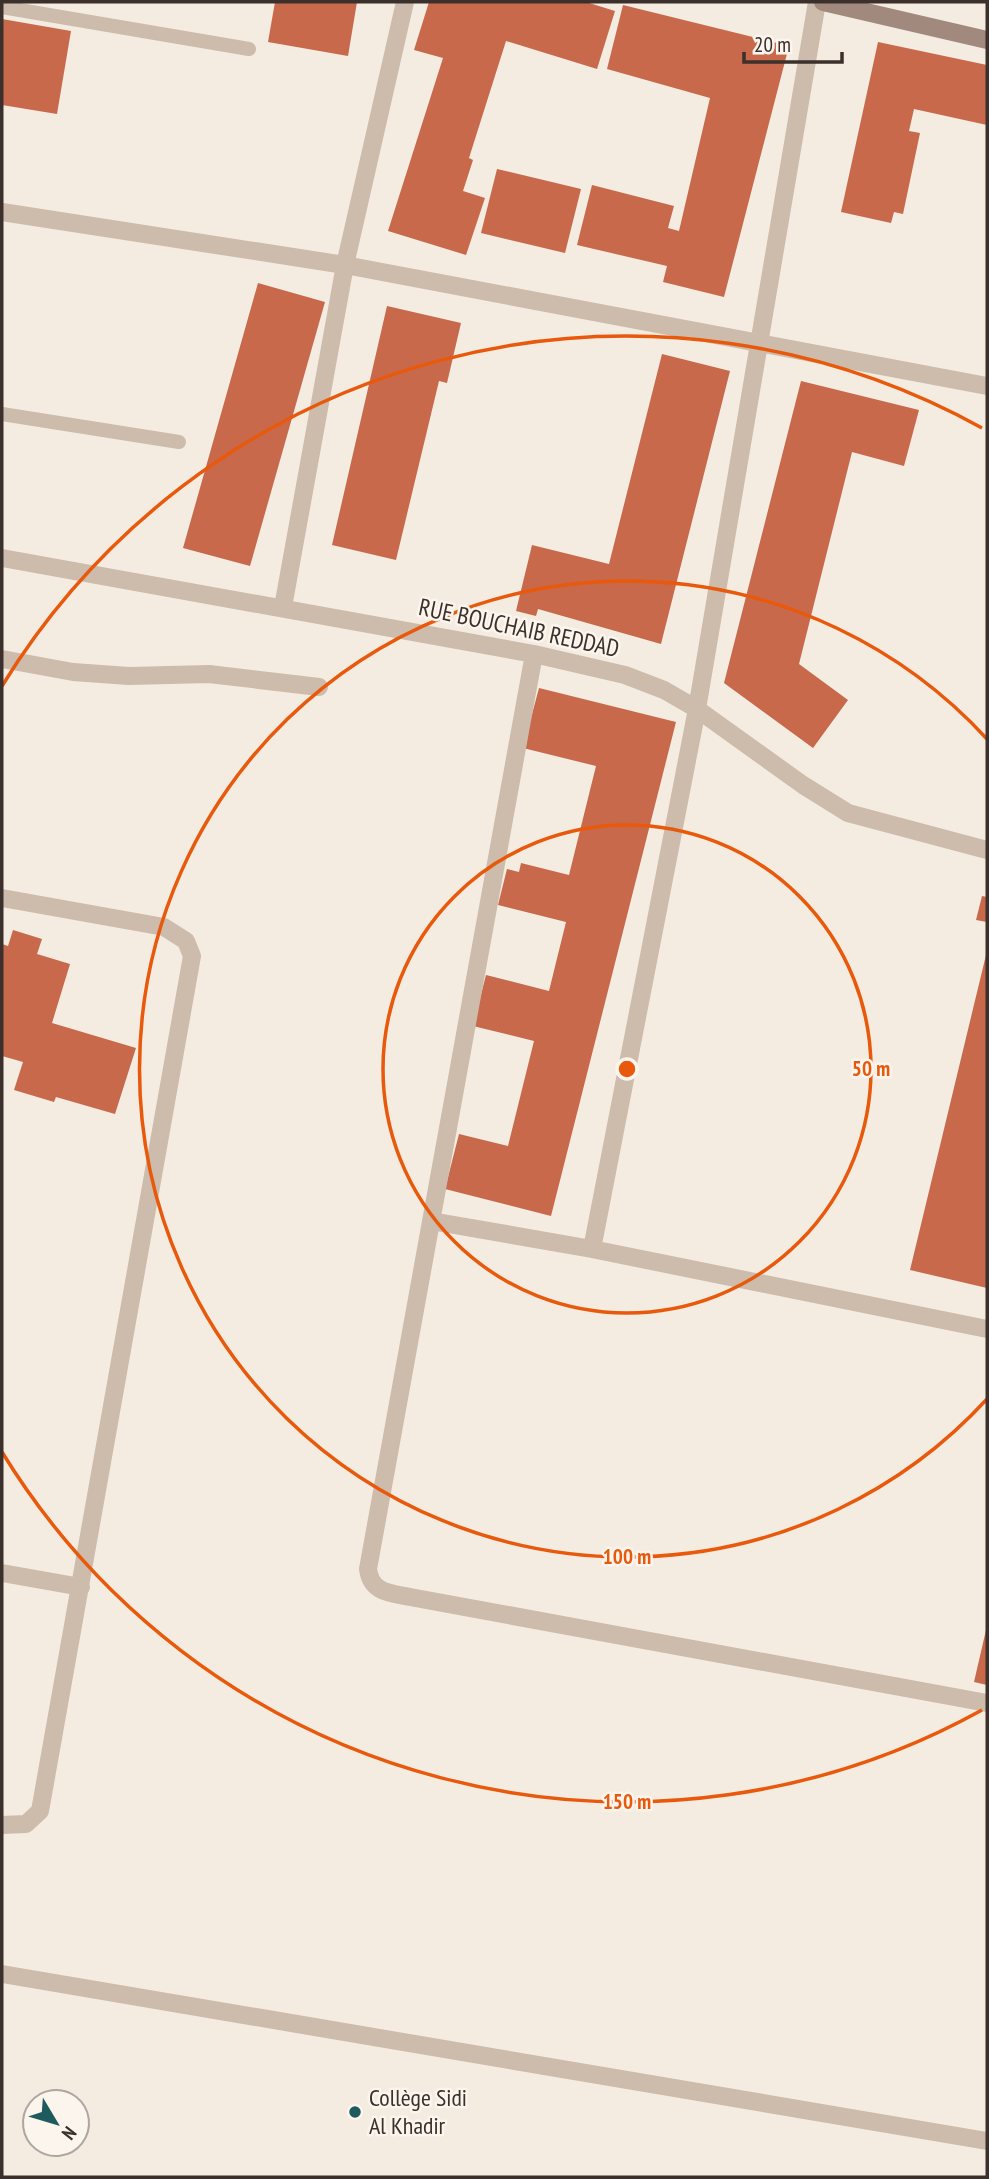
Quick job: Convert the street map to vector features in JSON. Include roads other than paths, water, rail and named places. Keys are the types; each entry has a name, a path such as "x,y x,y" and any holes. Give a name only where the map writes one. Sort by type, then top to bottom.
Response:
{"main road":[{"path":"823,2 987,40"}],"street":[{"path":"283,607 345,265 405,2"},
{"path":"592,1249 697,709 817,2"},
{"path":"2,212 345,265 987,386"},
{"name":"RUE BOUCHAIB REDDAD","path":"2,558 534,654 625,675 664,690 697,709 793,778 848,813 987,850"},
{"path":"534,654 368,1569 374,1587 410,1597 987,1703"},
{"path":"2,659 73,672 128,676 209,674 319,687"},
{"path":"2,898 163,927 186,941 192,956 40,1811 26,1824 2,1825"},
{"path":"431,1221 592,1249 987,1329"},
{"path":"2,1573 80,1587"},
{"path":"2,1974 987,2141"}],"lane":[{"path":"2,7 249,49"},
{"path":"2,414 179,442"}],"place":[{"name":"Collège Sidi Al Khadir","path":"355,2112"}]}
